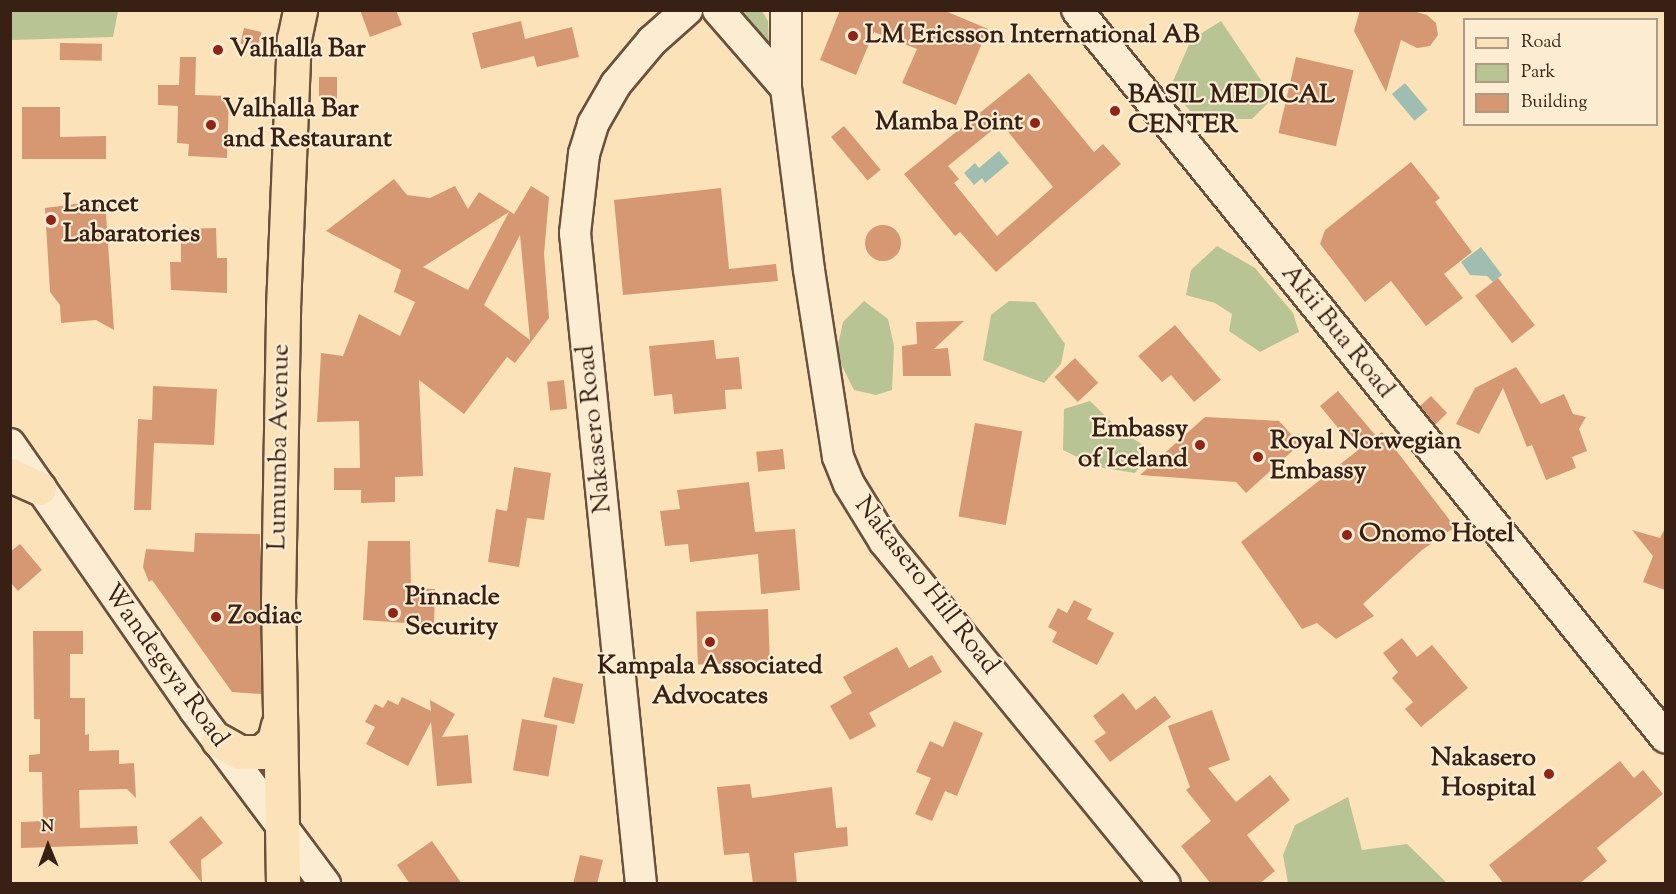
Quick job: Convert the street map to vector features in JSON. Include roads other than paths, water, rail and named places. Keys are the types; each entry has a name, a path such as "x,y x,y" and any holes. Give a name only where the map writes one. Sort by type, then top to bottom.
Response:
{"main road":[{"name":"Lumumba Avenue","path":"283,884 278,725 283,308 294,39 300,10"},
{"path":"218,740 240,752 261,752 274,741 278,725"}],"street":[{"name":"Nakasero Road","path":"641,884 575,233 584,154 593,124 616,84 645,49 687,10"},
{"path":"718,10 786,88"},
{"name":"Nakasero Hill Road","path":"786,10 786,88 838,457 849,484 884,541 1165,884"},
{"name":"Akii Bua Road","path":"1077,10 1665,738"},
{"name":"Wandegeya Road","path":"10,444 25,482 325,884"}],"place":[{"name":"LM Ericsson International AB","path":"853,36"},
{"name":"Valhalla Bar","path":"218,50"},
{"name":"BASIL MEDICAL CENTER","path":"1115,111"},
{"name":"Mamba Point","path":"1035,123"},
{"name":"Valhalla Bar and Restaurant","path":"211,125"},
{"name":"Lancet Labaratories","path":"51,220"},
{"name":"Embassy of Iceland","path":"1200,445"},
{"name":"Royal Norwegian Embassy","path":"1258,457"},
{"name":"Onomo Hotel","path":"1347,535"},
{"name":"Pinnacle Security","path":"393,613"},
{"name":"Zodiac","path":"216,617"},
{"name":"Kampala Associated Advocates","path":"710,642"},
{"name":"Nakasero Hospital","path":"1549,774"}]}
